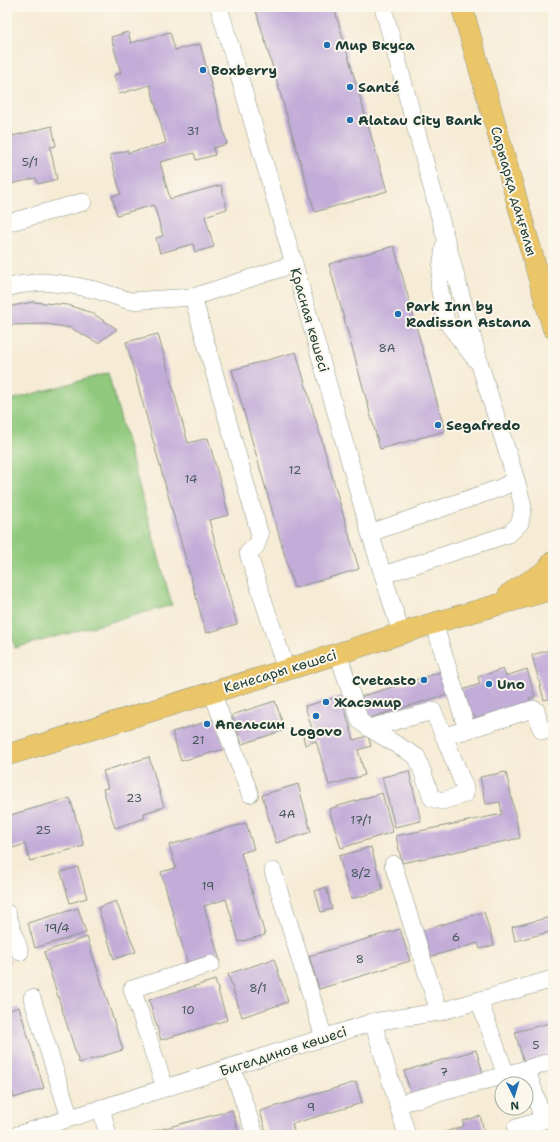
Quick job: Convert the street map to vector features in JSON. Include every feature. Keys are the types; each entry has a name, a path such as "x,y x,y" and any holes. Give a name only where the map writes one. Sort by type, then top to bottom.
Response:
{"main road":[{"name":"Сарыарқа даңғылы","path":"462,7 553,328"},
{"path":"484,609 521,588 546,571 553,562"},
{"name":"Кенесары көшесі","path":"7,755 286,670 401,633 553,589"}],"street":[{"name":"Красная көшесі","path":"219,7 370,533 401,633"},
{"path":"383,7 480,365 523,506 520,523 510,534 383,576"},
{"path":"7,224 83,202"},
{"path":"7,288 18,285 44,282 96,290 130,301 193,297 294,264"},
{"path":"193,297 260,535 256,546 248,553 286,670"},
{"path":"370,533 500,488 516,480"},
{"path":"434,623 467,730"},
{"path":"338,653 360,721 369,728 417,757 432,798 442,801 465,794 465,788 433,711 369,728"},
{"path":"212,692 250,794"},
{"path":"444,736 534,709 537,713 539,728 543,731 553,730"},
{"path":"393,864 439,1012"},
{"path":"273,871 324,1038"},
{"path":"7,913 20,952"},
{"path":"165,1088 132,989 211,964"},
{"name":"Бигелдинов көшесі","path":"17,1135 373,1022 439,1012 553,979"},
{"path":"32,998 70,1118"},
{"path":"479,1000 506,1075"},
{"path":"373,1022 407,1135"},
{"path":"398,1104 553,1061"},
{"path":"232,1067 255,1135"},
{"path":"519,1135 516,1128 543,1120 527,1069"},
{"path":"102,1108 108,1135"}],"green space":[{"path":"108,373 172,605 15,648 7,619 7,401"}],"building":[{"path":"255,7 334,7 387,191 315,212"},
{"path":"128,32 131,43 170,32 175,50 200,44 227,144 213,148 215,155 196,160 194,153 160,162 170,199 221,185 227,209 205,216 214,247 195,252 193,244 160,253 156,238 163,236 154,205 117,215 112,196 121,194 110,155 128,150 128,153 166,143 150,85 119,94 114,75 121,73 111,37"},
{"path":"52,126 56,146 50,147 57,179 38,184 36,178 7,185 7,130 11,129 13,136"},
{"path":"394,246 445,431 380,449 329,264"},
{"path":"33,302 68,305 92,313 117,329 98,343 71,328 47,324 7,326 7,307"},
{"path":"158,334 188,443 208,438 229,515 209,520 237,624 206,633 126,342"},
{"path":"296,352 359,569 294,588 232,370"},
{"path":"553,649 553,698 544,700 532,655"},
{"path":"503,669 506,676 527,669 535,697 529,698 532,708 477,725 474,715 467,717 459,691 480,684 478,677"},
{"path":"441,672 448,694 366,719 360,697"},
{"path":"341,696 354,740 368,736 371,746 358,750 365,775 329,785 316,741 305,745 303,735 313,732 305,706"},
{"path":"275,701 285,730 242,744 232,715"},
{"path":"216,719 225,749 181,761 172,732"},
{"path":"149,757 164,807 144,813 145,818 115,828 103,789 108,788 103,771"},
{"path":"409,771 421,821 395,827 382,777"},
{"path":"506,772 520,838 402,863 396,836 502,814 500,802 486,804 480,777"},
{"path":"298,784 311,832 276,843 262,795"},
{"path":"382,793 393,832 341,848 329,809"},
{"path":"70,798 84,846 30,861 25,844 7,850 7,816"},
{"path":"246,823 254,849 241,853 265,935 239,942 226,899 204,906 220,961 202,966 188,965 161,872 176,868 169,845"},
{"path":"371,847 383,890 351,899 339,856"},
{"path":"78,867 87,898 70,903 61,872"},
{"path":"326,887 332,909 321,912 315,891"},
{"path":"116,901 136,952 114,959 98,908"},
{"path":"78,908 86,933 35,948 28,923"},
{"path":"484,912 494,945 480,949 478,943 426,958 418,932"},
{"path":"550,917 553,931 515,941 512,927"},
{"path":"400,929 410,961 319,989 309,956"},
{"path":"87,937 123,1050 79,1063 44,952"},
{"path":"7,953 10,962 7,963"},
{"path":"274,959 288,1002 242,1017 228,974"},
{"path":"215,980 227,1020 161,1040 149,1000"},
{"path":"19,1007 44,1088 14,1098 7,1076 7,1011"},
{"path":"553,1022 553,1058 525,1066 515,1032"},
{"path":"476,1050 483,1073 411,1094 404,1071"},
{"path":"356,1082 362,1103 292,1124 295,1135 267,1135 260,1111"},
{"path":"232,1110 239,1135 147,1135 147,1133"},
{"path":"480,1116 485,1135 436,1135 464,1126 463,1121"}],"place":[{"name":"Мир Вкуса","path":"327,45"},
{"name":"Boxberry","path":"203,70"},
{"name":"Santé","path":"350,87"},
{"name":"Alatau City Bank","path":"350,120"},
{"name":"Park Inn by Radisson Astana","path":"398,314"},
{"name":"Segafredo","path":"438,425"},
{"name":"Cvetasto","path":"424,680"},
{"name":"Uno","path":"489,684"},
{"name":"Жасэмир","path":"326,702"},
{"name":"Logovo","path":"316,716"},
{"name":"Апельсин","path":"207,724"}]}
